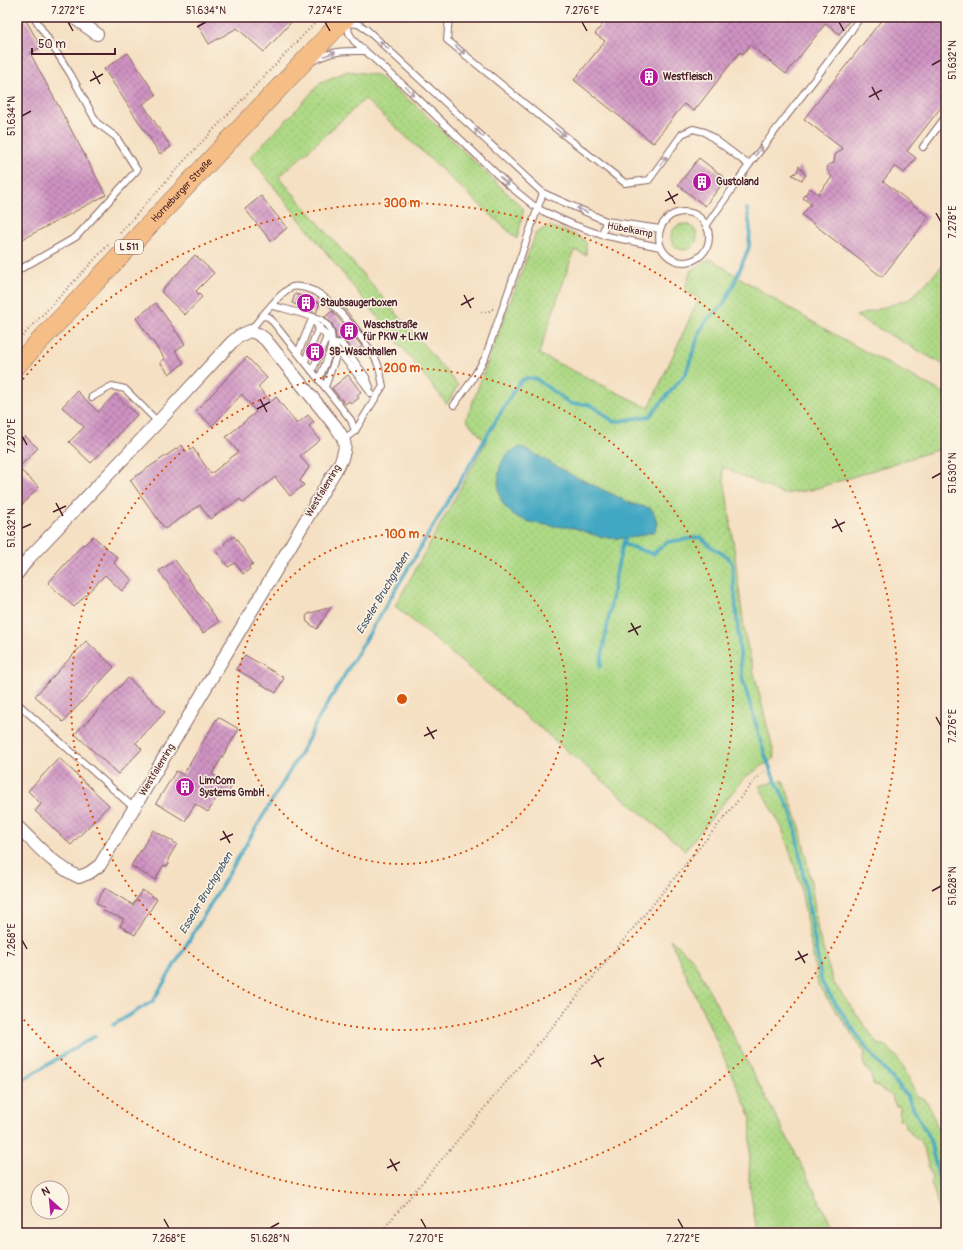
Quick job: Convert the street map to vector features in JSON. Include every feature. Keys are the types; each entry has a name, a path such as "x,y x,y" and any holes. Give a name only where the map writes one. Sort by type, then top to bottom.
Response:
{"main road":[{"name":"Horneburger Straße","path":"17,365 345,19"}],"street":[{"path":"73,17 97,34"},
{"path":"17,574 29,558 231,343 239,336 250,331 265,339 344,439"},
{"name":"Westfalenring","path":"17,826 60,866 79,877 89,873 100,865 341,461 345,450 344,439"}],"lane":[{"path":"17,271 76,237 136,170 116,137 97,123 71,75 34,17"},
{"path":"449,17 447,40 624,183 649,180 682,134 693,128 705,132 748,165"},
{"path":"706,226 748,165 847,37 860,17"},
{"name":"Hübelkamp","path":"345,19 366,29 543,193 606,221 660,230 663,223 674,214 682,212 689,213 702,220 706,226 708,239 707,246 699,257 694,260 680,262 665,254 660,246 602,235 570,224 538,210 507,184 410,91 354,41 349,33 345,19"},
{"path":"298,70 327,54 339,51 365,51"},
{"path":"923,147 946,116"},
{"path":"454,405 470,383 485,358 543,193"},
{"path":"602,235 606,221"},
{"path":"660,230 660,246"},
{"path":"250,331 262,316 292,287 303,287 321,294 336,308 365,344 378,364 383,386 355,431 344,439"},
{"path":"272,306 311,318 322,319 332,332 332,344 319,379"},
{"path":"262,316 269,317 305,361 352,420 355,431"},
{"path":"311,318 365,384 375,401"},
{"path":"298,353 311,318"},
{"path":"305,361 319,327"},
{"path":"312,371 327,337"},
{"path":"332,344 341,343 351,355 366,377 371,394"},
{"path":"325,387 338,351"},
{"path":"92,397 112,386 125,388 158,422"},
{"path":"17,703 134,808"}],"path":[{"path":"115,238 183,162 292,46 314,24 324,17"},
{"path":"17,342 110,243"},
{"path":"380,1233 764,771"}],"green space":[{"path":"348,71 376,75 415,105 524,209 517,239 365,99 279,177 458,385 447,404 250,157 299,107 321,82"},
{"path":"684,224 693,228 697,237 693,246 684,250 675,246 671,237 675,228"},
{"path":"549,226 576,235 586,242 586,255 574,250 539,354 649,408 699,298 684,291 691,270 711,259 827,330 946,394 946,447 811,490 783,494 722,467 745,636 775,758 745,777 685,850 395,606 486,442 466,420 536,233"},
{"path":"946,262 946,366 856,316 910,299"},
{"path":"783,780 800,827 811,882 818,932 833,982 878,1044 890,1050 896,1056 906,1072 916,1094 927,1102 932,1113 944,1157 946,1187 946,1233 933,1187 930,1182 932,1180 920,1140 906,1128 905,1121 899,1120 900,1106 896,1106 893,1101 893,1097 873,1084 871,1076 864,1065 863,1059 865,1053 818,985 800,883 782,828 759,786"},
{"path":"670,939 692,958 798,1158 835,1233 757,1233 749,1181 751,1117"}],"water":[{"path":"521,447 572,475 633,504 650,508 654,513 657,523 655,531 626,538 606,538 574,528 533,523 510,512 503,503 499,490 499,473 501,463 508,453"}],"building":[{"path":"17,17 24,17 41,47 30,53 106,195 17,242"},
{"path":"211,17 296,17 264,52 237,28 209,44 198,25"},
{"name":"Westfleisch","path":"608,17 852,17 839,34 826,23 786,74 750,45 743,54 740,52 694,111 684,104 653,143 574,80 605,41 595,34"},
{"path":"884,17 946,17 946,101 907,151 916,158 904,173 895,166 883,181 929,217 882,277 802,215 811,204 803,198 810,188 818,194 832,177 827,170 828,165 834,163 835,155 843,149 804,119"},
{"path":"128,53 156,95 143,104 171,147 160,154 104,69"},
{"name":"Gustoland","path":"699,158 726,179 705,206 678,185"},
{"path":"799,166 806,175 802,180 792,175 797,172"},
{"path":"261,196 287,228 271,241 245,209"},
{"path":"195,255 214,273 196,291 202,297 185,315 162,293 162,290"},
{"name":"Staubsaugerboxen","path":"295,294 320,303 316,313 292,303"},
{"path":"156,303 185,344 175,351 184,363 169,374 160,362 165,359 136,318"},
{"path":"341,304 369,340 339,306"},
{"path":"332,311 362,346 354,353 343,339 336,339 332,324 325,317"},
{"path":"247,357 267,378 258,387 271,402 276,397 297,424 308,415 314,422 309,426 320,440 300,456 309,467 300,481 304,485 290,496 275,477 243,503 240,499 210,519 200,505 165,529 130,480 182,445 186,452 193,448 211,474 238,452 226,437 256,412 242,394 212,426 196,411"},
{"path":"348,375 361,392 357,395 359,398 351,404 349,401 345,404 332,388"},
{"path":"77,391 98,412 115,394 137,415 91,463 69,442 84,427 62,407"},
{"path":"25,436 38,448 18,468 39,487 17,510 17,444"},
{"path":"93,536 118,558 114,563 132,580 122,591 105,575 74,607 48,583 83,544 84,545"},
{"path":"234,536 253,564 248,567 250,569 243,574 235,563 228,567 216,551"},
{"path":"175,560 219,622 203,633 159,571"},
{"path":"331,607 317,629 307,622 306,617 308,614"},
{"path":"86,641 114,667 63,722 35,696"},
{"path":"245,655 284,678 276,693 236,669"},
{"path":"128,678 165,712 136,743 142,749 118,774 75,734"},
{"path":"218,717 239,729 212,774 232,786 227,794 221,790 208,812 195,804 185,821 156,803 176,771 183,775"},
{"path":"59,758 109,805 71,845 35,811 41,804 28,791"},
{"path":"153,830 177,844 168,859 169,865 163,866 155,880 131,866"},
{"path":"105,888 133,905 142,890 157,899 135,935 120,926 124,919 103,911 104,908 96,903"}],"waterway":[{"name":"Esseler Bruchgraben","path":"113,1025 153,1001 304,747 316,723 518,384 526,378 536,379 571,404 586,404 594,407 614,422 650,416 686,373 700,331 706,321 723,305 733,286 749,247 750,227 747,209"},
{"path":"625,539 623,544 653,554 667,542 701,537 711,547 728,557 732,563 742,677 764,752 773,776 791,812 795,827 822,983 850,1025 874,1057 907,1096 930,1140 946,1210"},
{"path":"600,667 617,569 623,544"},
{"name":"Esseler Bruchgraben","path":"17,1083 95,1036"}],"place":[{"name":"Westfleisch","path":"649,77"},
{"name":"Gustoland","path":"702,182"},
{"name":"Staubsaugerboxen","path":"306,303"},
{"name":"Waschstraße für PKW + LKW","path":"349,331"},
{"name":"SB-Waschhallen","path":"315,352"},
{"name":"LimCom Systems GmbH","path":"185,787"}]}
